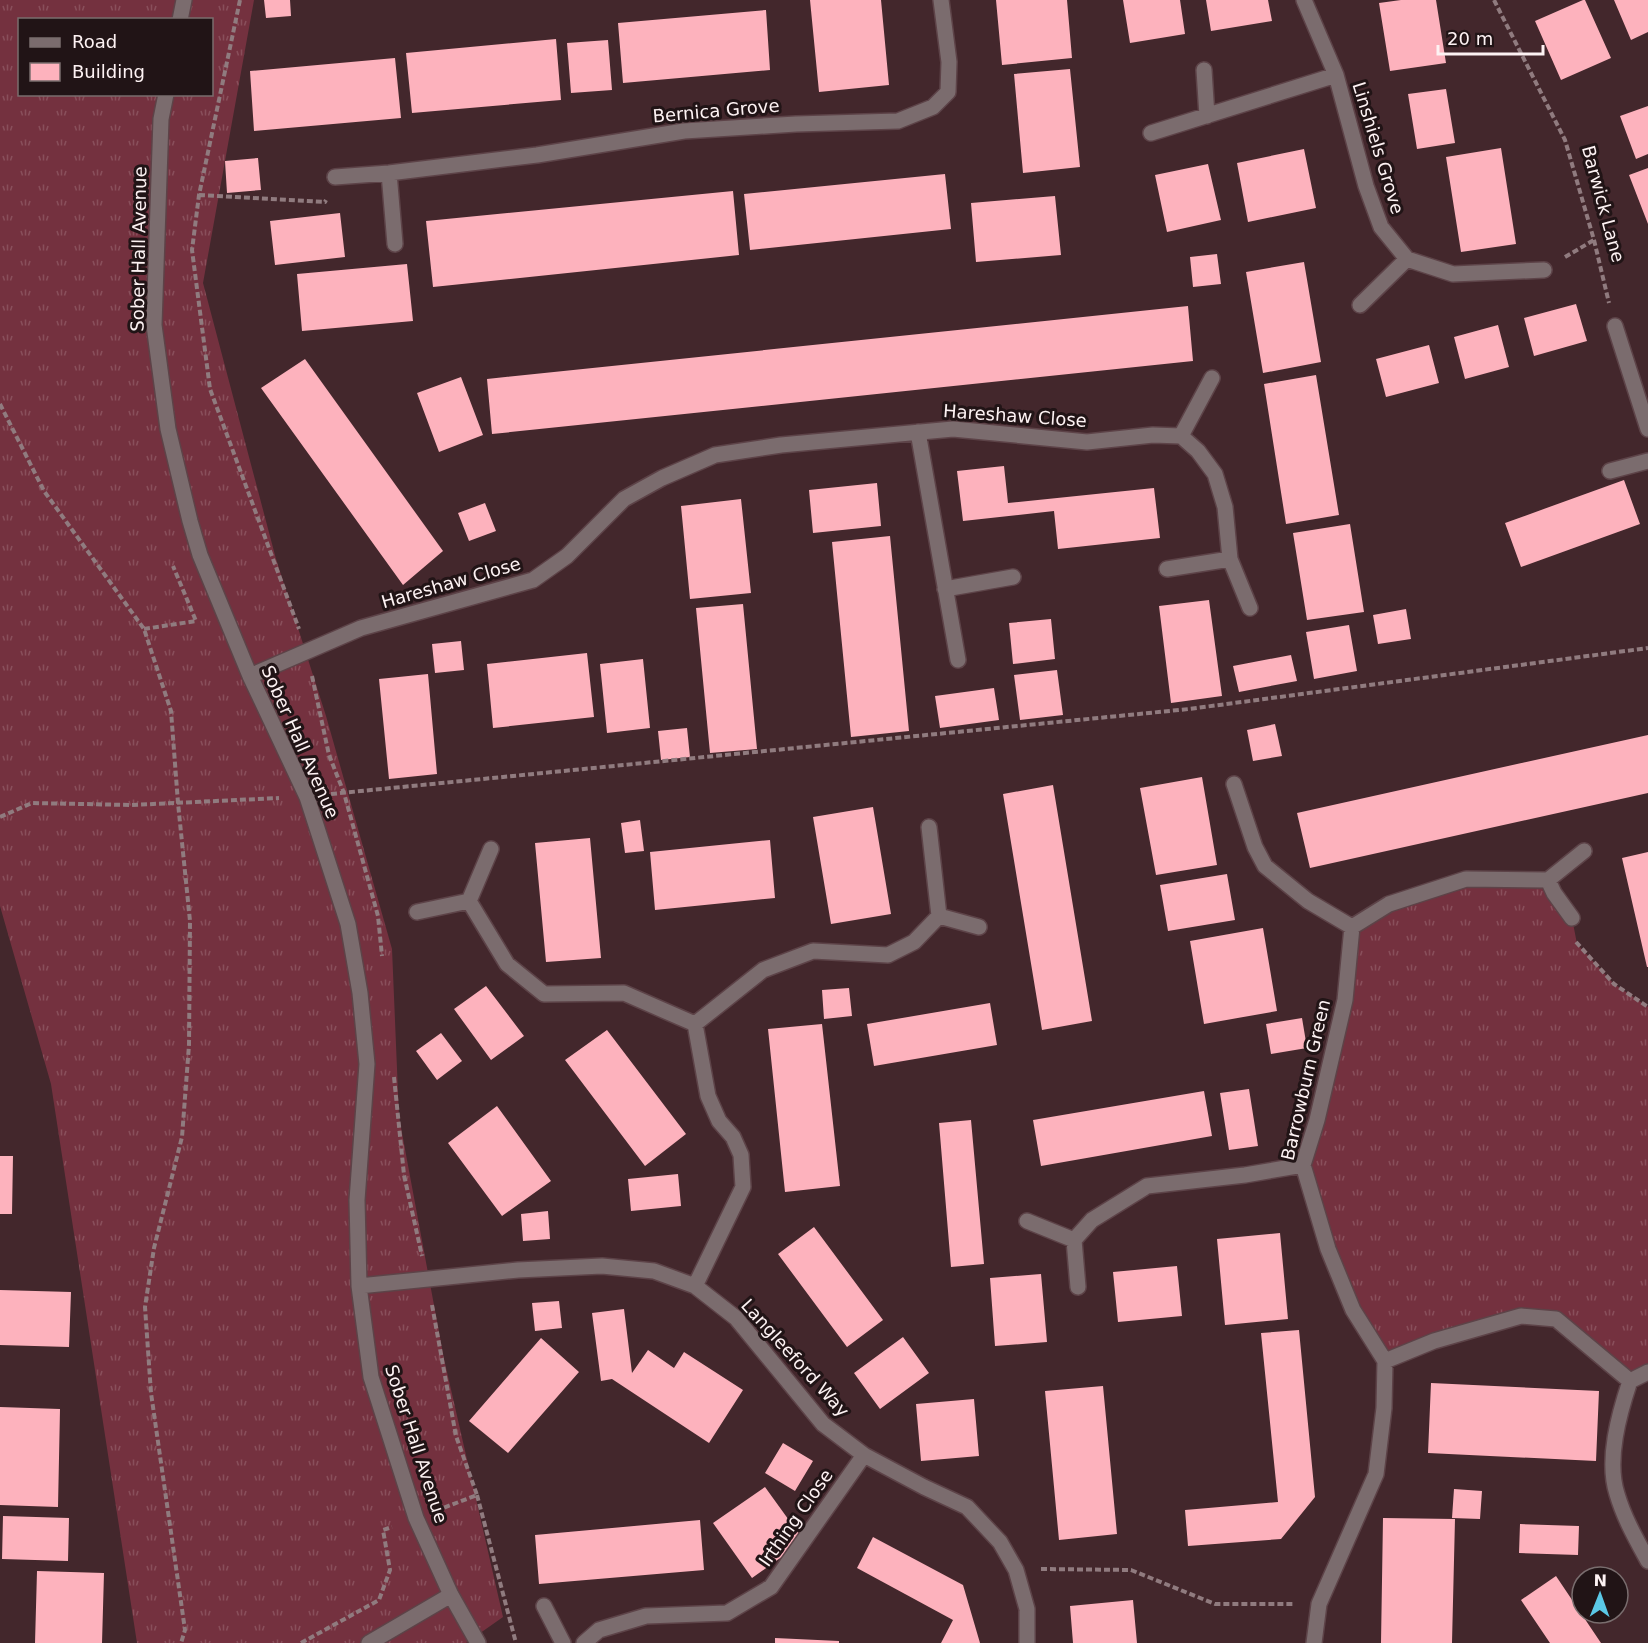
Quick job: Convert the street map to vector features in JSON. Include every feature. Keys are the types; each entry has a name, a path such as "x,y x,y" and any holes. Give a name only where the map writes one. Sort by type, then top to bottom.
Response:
{"street":[{"path":"180,18 184,0"},
{"name":"Bernica Grove","path":"335,177 389,173 537,155 684,131 898,121 933,107 948,92 949,62 941,0"},
{"name":"Linshiels Grove","path":"1304,0 1336,75 1366,186 1381,227 1407,259"},
{"path":"1204,70 1207,116"},
{"name":"Linshiels Grove","path":"1151,133 1336,75"},
{"name":"Sober Hall Avenue","path":"166,96 161,119 154,325 168,429 190,521 201,555 250,676 307,797 348,924 360,993 367,1064 357,1200 358,1286 371,1377 416,1518 451,1595 478,1643"},
{"path":"389,173 395,244"},
{"path":"1360,305 1407,259 1453,274 1544,270"},
{"path":"1615,327 1648,429"},
{"path":"1212,378 1181,436 1198,451 1215,474 1225,507 1230,559 1250,608"},
{"name":"Hareshaw Close","path":"250,676 361,628 533,580 567,556 624,499 662,478 715,455 781,445 953,429 1087,442 1153,435 1181,436"},
{"name":"Hareshaw Close","path":"918,432 958,660"},
{"path":"1610,471 1648,460"},
{"path":"1167,569 1230,559"},
{"path":"945,589 1012,577"},
{"path":"1234,784 1255,847 1265,866 1308,901 1353,927 1389,904 1466,879 1548,880 1584,851"},
{"path":"929,827 939,916"},
{"path":"470,901 491,849"},
{"path":"1548,880 1554,893 1572,918"},
{"path":"470,901 507,964 544,994 624,993 695,1024"},
{"path":"417,912 470,901"},
{"path":"939,916 979,927"},
{"path":"695,1024 762,970 813,951 888,955 914,942 939,916"},
{"name":"Barrowburn Green","path":"1353,927 1345,1000 1317,1120 1303,1165 1328,1249 1353,1310 1385,1361"},
{"path":"695,1024 708,1096 719,1121 733,1137 741,1155 743,1187 695,1286"},
{"path":"1078,1287 1074,1240 1092,1220 1147,1186 1245,1175 1303,1165"},
{"path":"1027,1221 1074,1240"},
{"name":"Langleeford Way","path":"358,1286 518,1270 602,1266 654,1271 695,1286 736,1318 823,1424 864,1455 967,1508 1000,1542 1016,1570 1027,1609 1027,1643"},
{"path":"1314,1643 1319,1604 1376,1474 1384,1408 1385,1361 1434,1341 1521,1316 1556,1319 1630,1381"},
{"path":"1648,1372 1630,1381 1612,1460 1616,1492 1629,1525 1648,1561"},
{"name":"Irthing Close","path":"584,1643 599,1630 646,1616 727,1613 771,1587 864,1455"},
{"path":"369,1643 451,1595"},
{"path":"544,1606 563,1643"}],"path":[{"name":"Barwick Lane","path":"1494,0 1565,140 1594,240 1615,327"},
{"path":"199,195 325,202 335,177"},
{"path":"1544,270 1594,240"},
{"path":"0,404 44,491 144,629 171,711 190,921 189,1045 182,1137 154,1248 145,1306 151,1393 185,1630 181,1643"},
{"path":"144,629 196,621 173,566"},
{"path":"0,817 32,803 132,805 307,797 1189,709 1648,648"},
{"path":"1572,918 1577,944 1614,984 1648,1007"},
{"path":"477,1495 516,1643"},
{"path":"1016,1570 1131,1570 1215,1604 1319,1604"}],"green space":[{"path":"0,0 254,0 203,283 276,559 326,716 392,949 399,1117 444,1359 503,1617 466,1643 137,1643 51,1084 0,906"},
{"path":"1466,879 1548,880 1572,918 1577,944 1614,984 1648,1007 1648,1372 1630,1381 1556,1319 1521,1316 1385,1361 1353,1310 1303,1165 1317,1120 1352,927"}],"building":[{"path":"264,0 290,0 291,16 266,18"},
{"path":"810,0 881,0 889,85 819,92"},
{"path":"996,0 1067,0 1072,58 1002,65"},
{"path":"1123,0 1180,0 1185,34 1130,43"},
{"path":"1206,0 1268,0 1272,21 1211,31"},
{"path":"1401,0 1436,0 1446,63 1390,71 1379,3"},
{"path":"1585,0 1611,58 1561,80 1535,21"},
{"path":"1614,0 1648,0 1648,32 1631,40"},
{"path":"766,10 770,70 623,83 618,23"},
{"path":"556,39 561,100 412,113 406,53"},
{"path":"608,40 612,90 571,93 567,43"},
{"path":"395,58 401,118 254,131 250,71"},
{"path":"1070,69 1080,167 1023,173 1014,74"},
{"path":"1446,89 1455,143 1417,149 1408,94"},
{"path":"1648,106 1648,154 1636,159 1620,116"},
{"path":"1501,148 1516,244 1461,252 1446,157"},
{"path":"1304,149 1316,208 1248,222 1237,163"},
{"path":"258,158 261,190 227,193 225,161"},
{"path":"1208,164 1221,220 1167,232 1155,175"},
{"path":"1648,168 1648,224 1629,175"},
{"path":"945,174 951,229 750,250 744,194"},
{"path":"733,191 739,255 433,287 426,221"},
{"path":"1055,196 1061,255 976,262 971,203"},
{"path":"340,213 345,257 275,265 270,221"},
{"path":"1217,254 1221,284 1193,287 1190,257"},
{"path":"1304,262 1321,362 1263,373 1246,272"},
{"path":"407,264 413,321 302,331 297,274"},
{"path":"1576,304 1587,341 1534,356 1524,318"},
{"path":"1188,306 1193,361 492,434 487,379"},
{"path":"1498,325 1509,367 1465,379 1454,337"},
{"path":"1429,345 1439,383 1386,397 1376,359"},
{"path":"305,359 443,551 403,585 261,388"},
{"path":"1316,375 1339,515 1286,524 1264,384"},
{"path":"461,377 483,435 439,452 417,393"},
{"path":"1004,466 1008,503 1154,488 1160,538 1058,549 1054,511 963,521 957,471"},
{"path":"1624,480 1640,524 1521,567 1505,523"},
{"path":"877,483 881,526 813,533 809,490"},
{"path":"741,499 751,593 690,599 681,506"},
{"path":"485,503 496,531 469,541 458,513"},
{"path":"1350,524 1364,612 1307,620 1293,533"},
{"path":"890,536 909,731 851,737 832,542"},
{"path":"1209,600 1222,696 1171,703 1159,606"},
{"path":"743,604 757,749 710,753 696,608"},
{"path":"1406,609 1411,639 1378,644 1373,615"},
{"path":"1051,619 1055,659 1013,664 1009,623"},
{"path":"1349,625 1357,671 1314,679 1306,632"},
{"path":"461,641 464,670 435,673 432,644"},
{"path":"587,653 594,717 493,728 487,664"},
{"path":"1291,655 1297,681 1239,692 1233,666"},
{"path":"643,659 650,728 607,733 600,664"},
{"path":"1057,670 1063,715 1020,720 1014,675"},
{"path":"428,674 437,774 389,779 379,679"},
{"path":"994,688 999,720 940,728 935,696"},
{"path":"1275,724 1282,756 1253,761 1247,730"},
{"path":"687,728 690,757 661,760 658,731"},
{"path":"1648,735 1648,793 1310,868 1297,813"},
{"path":"1202,777 1217,865 1156,875 1140,788"},
{"path":"1053,785 1092,1021 1042,1030 1003,794"},
{"path":"873,807 891,914 831,924 813,817"},
{"path":"640,820 644,851 625,853 621,823"},
{"path":"590,838 601,958 546,962 535,843"},
{"path":"770,840 775,898 655,910 650,852"},
{"path":"1648,852 1648,967 1647,967 1622,858"},
{"path":"1227,874 1235,920 1168,931 1160,885"},
{"path":"1263,928 1277,1011 1204,1024 1190,941"},
{"path":"486,986 524,1036 491,1060 454,1009"},
{"path":"849,988 852,1016 824,1019 822,990"},
{"path":"990,1003 997,1045 874,1066 867,1024"},
{"path":"1302,1018 1307,1048 1271,1054 1266,1024"},
{"path":"822,1024 840,1186 785,1192 768,1029"},
{"path":"607,1030 686,1134 645,1166 565,1060"},
{"path":"441,1033 462,1061 437,1080 416,1051"},
{"path":"1249,1089 1258,1146 1229,1150 1220,1093"},
{"path":"1204,1091 1212,1136 1041,1166 1033,1120"},
{"path":"497,1106 551,1181 502,1216 448,1143"},
{"path":"971,1120 984,1264 951,1267 939,1123"},
{"path":"0,1156 13,1156 12,1214 0,1214"},
{"path":"678,1174 681,1206 631,1211 628,1179"},
{"path":"548,1211 550,1239 523,1241 521,1214"},
{"path":"814,1227 883,1320 847,1347 778,1254"},
{"path":"1280,1233 1288,1319 1225,1325 1217,1239"},
{"path":"1177,1266 1182,1316 1118,1322 1113,1272"},
{"path":"1041,1274 1047,1342 995,1346 990,1278"},
{"path":"0,1290 71,1292 69,1347 0,1345"},
{"path":"559,1301 562,1328 535,1331 532,1303"},
{"path":"624,1309 632,1373 648,1350 674,1368 684,1352 743,1390 709,1443 612,1379 601,1381 592,1313"},
{"path":"1299,1330 1315,1497 1281,1539 1188,1546 1185,1510 1278,1502 1261,1333"},
{"path":"903,1337 929,1373 880,1409 854,1373"},
{"path":"541,1338 579,1372 508,1453 469,1421"},
{"path":"1431,1383 1599,1391 1596,1461 1428,1453"},
{"path":"1103,1386 1117,1534 1059,1540 1045,1391"},
{"path":"974,1399 979,1456 921,1461 916,1404"},
{"path":"0,1407 60,1409 58,1507 0,1505"},
{"path":"783,1443 813,1461 795,1491 765,1473"},
{"path":"765,1487 804,1541 752,1578 713,1523"},
{"path":"1454,1489 1482,1491 1480,1519 1452,1518"},
{"path":"3,1516 69,1518 68,1561 2,1559"},
{"path":"1383,1518 1455,1519 1452,1643 1381,1643"},
{"path":"700,1520 704,1570 539,1584 535,1535"},
{"path":"1520,1524 1579,1526 1578,1555 1519,1553"},
{"path":"873,1537 963,1585 980,1643 941,1643 953,1620 857,1568"},
{"path":"37,1571 104,1573 102,1643 35,1643"},
{"path":"1556,1576 1570,1597 1570,1625 1589,1625 1601,1643 1550,1643 1521,1600"},
{"path":"1133,1600 1137,1643 1073,1643 1070,1606"},
{"path":"775,1638 839,1641 839,1643 775,1643"}]}
